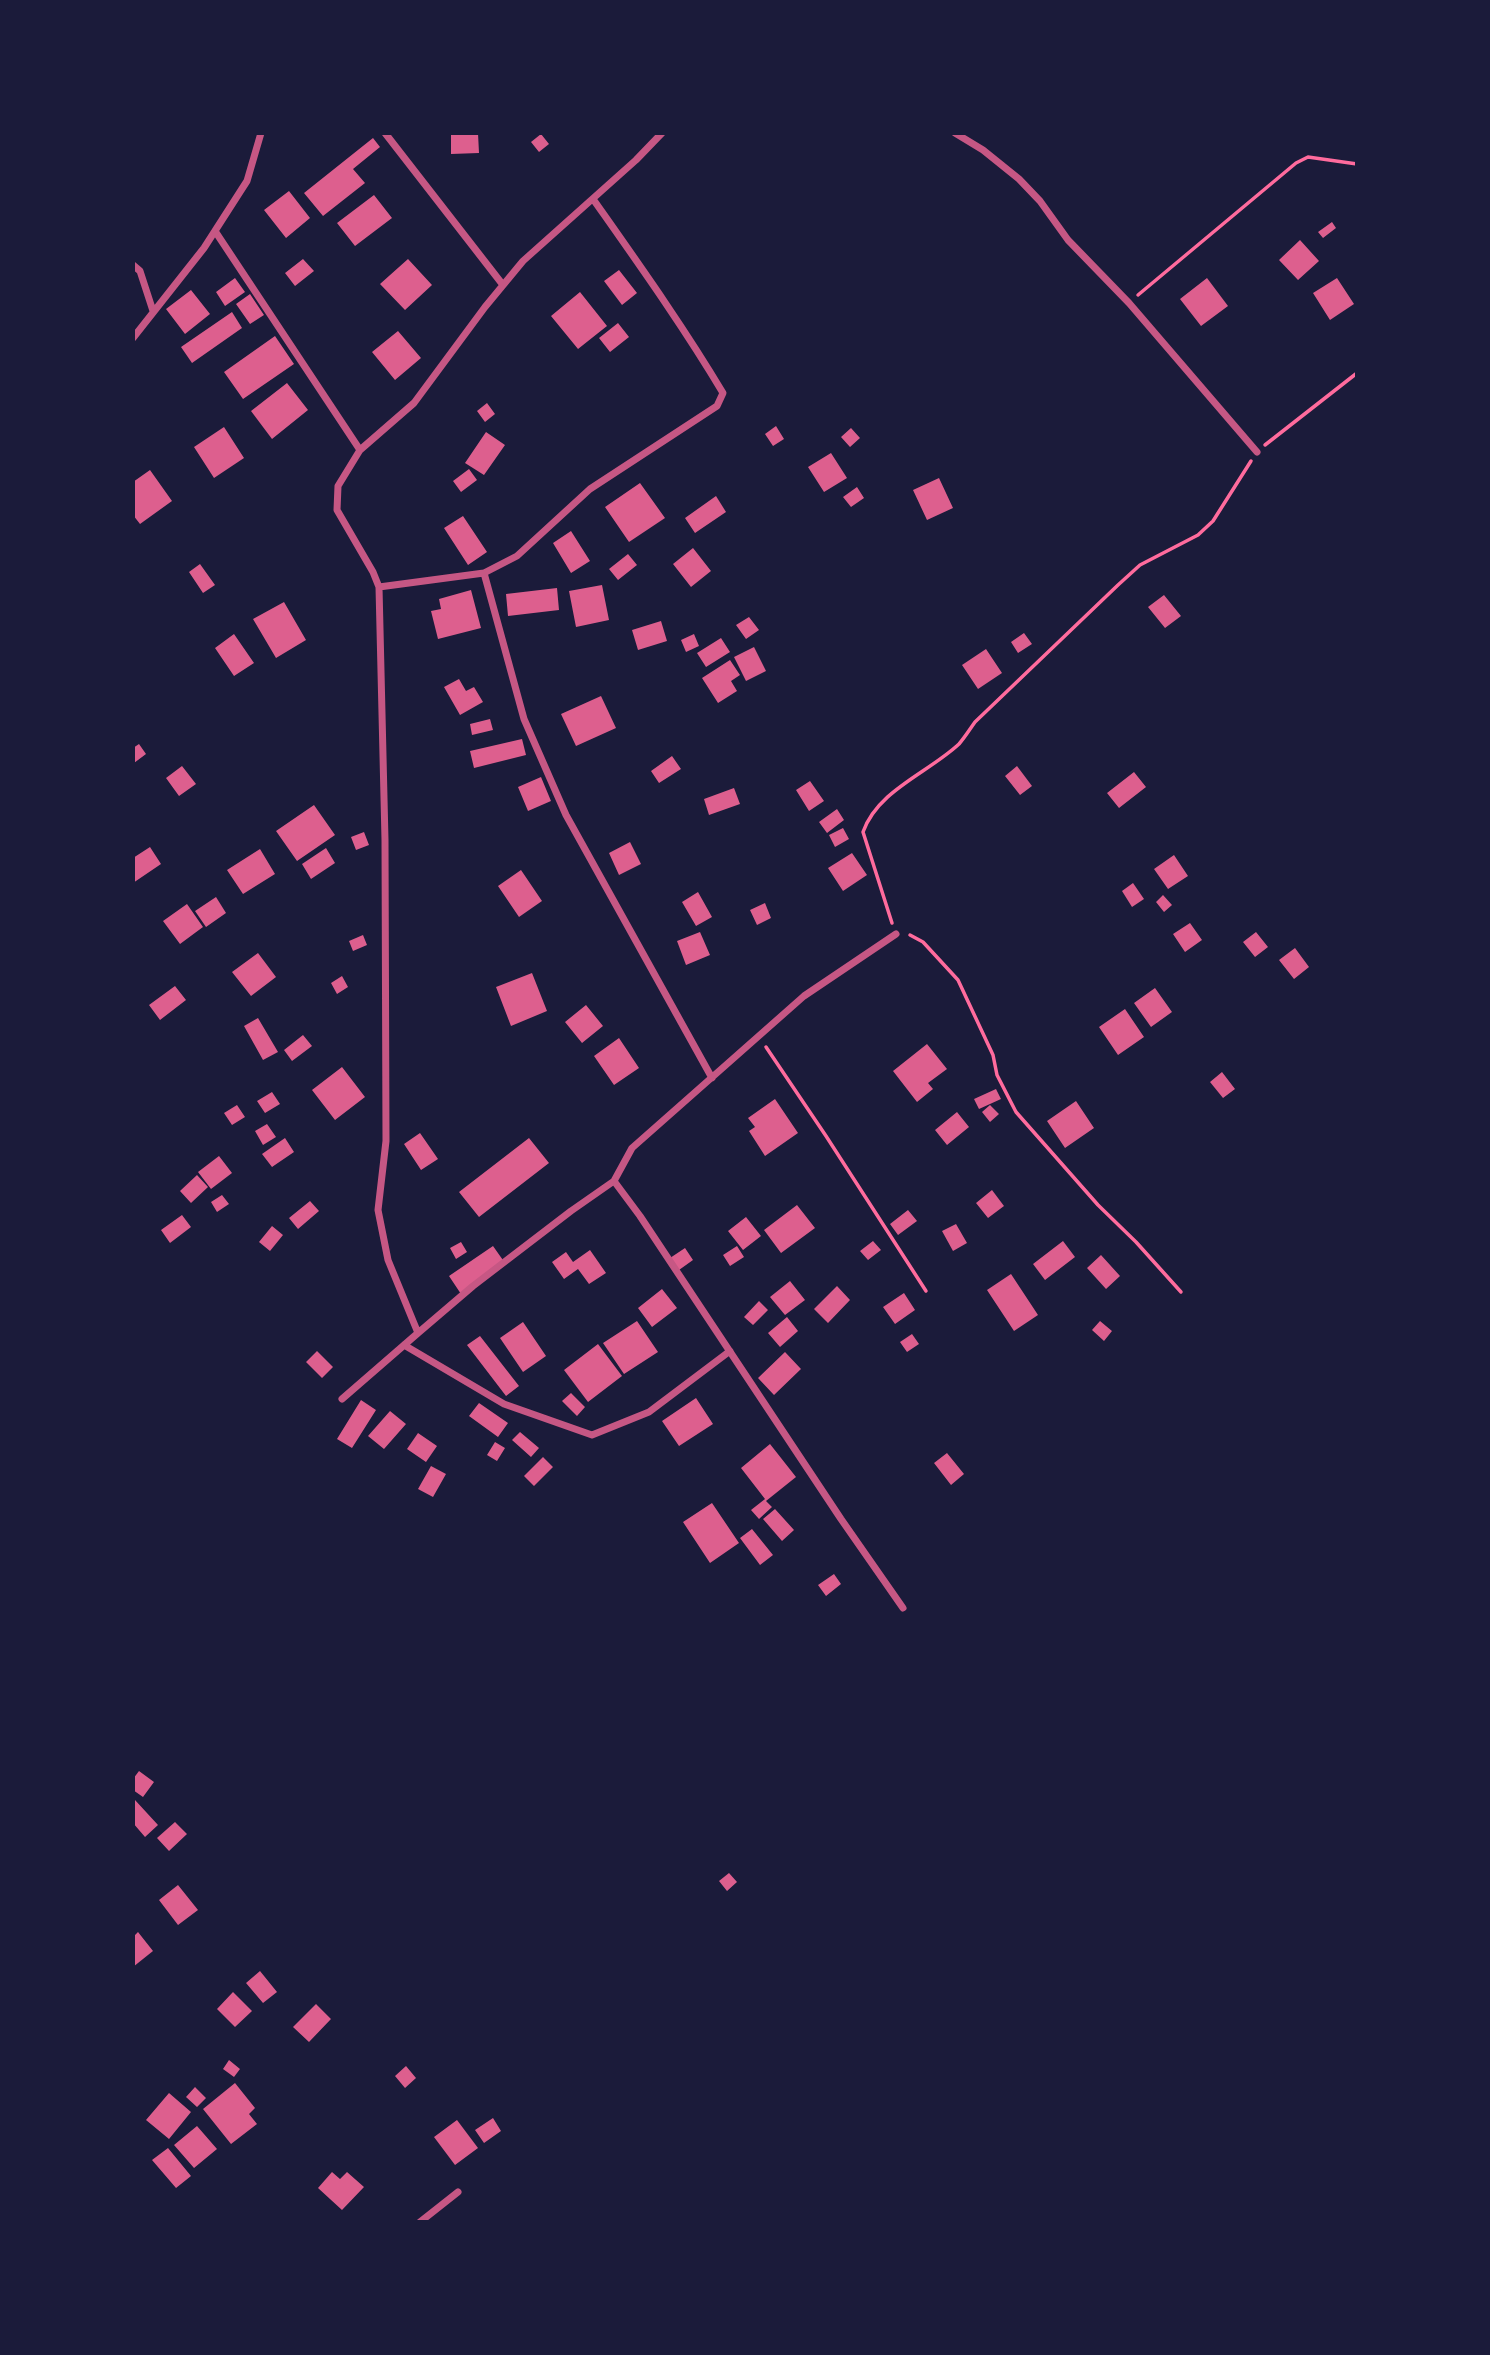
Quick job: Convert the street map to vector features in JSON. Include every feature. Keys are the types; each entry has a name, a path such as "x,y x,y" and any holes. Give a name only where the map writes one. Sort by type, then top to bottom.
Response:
{"street":[{"path":"133,338 204,248 247,181 261,133"},
{"path":"385,133 503,285"},
{"path":"418,1333 388,1260 378,1210 386,1141 385,853 379,587 337,510 338,486 360,450 414,403 523,261 663,133"},
{"path":"956,133 991,155 1019,178 1040,201 1068,240 1129,303 1257,452"},
{"path":"379,587 484,573 517,556 590,489 717,406 723,393 667,303 593,199"},
{"path":"215,231 360,450"},
{"path":"133,265 140,271 153,311"},
{"path":"484,573 524,719 566,815 712,1078"},
{"path":"342,1399 473,1286 614,1181 632,1148 804,996 896,933"},
{"path":"614,1181 903,1608"},
{"path":"404,1345 504,1404 592,1435 649,1412 730,1351"},
{"path":"420,2222 458,2192"}],"path":[{"path":"1129,303 1296,163 1308,157 1357,164"},
{"path":"1181,1292 1136,1242 1098,1206 1016,1112 997,1074 993,1055 958,979 923,942 910,935 896,933 863,832 868,817 883,801 959,743 984,713 1077,621 1140,565 1198,535 1213,521 1257,452 1357,373"},
{"path":"759,1037 926,1291"}],"building":[{"path":"478,133 479,153 451,154 451,134"},
{"path":"541,134 549,144 539,152 531,142"},
{"path":"373,138 380,147 353,169 365,183 323,216 304,193"},
{"path":"289,191 310,218 286,238 264,210"},
{"path":"374,195 392,218 355,246 337,223"},
{"path":"1332,222 1336,228 1323,238 1318,232"},
{"path":"1300,240 1319,261 1298,280 1279,260"},
{"path":"303,259 314,271 295,286 285,273"},
{"path":"408,259 432,285 405,310 380,284"},
{"path":"619,270 637,293 622,305 604,281"},
{"path":"235,278 245,292 225,306 216,292"},
{"path":"1207,278 1228,306 1201,326 1180,299"},
{"path":"1337,278 1354,304 1330,320 1313,293"},
{"path":"191,290 210,314 185,334 166,309"},
{"path":"580,292 607,326 578,349 551,316"},
{"path":"250,294 264,315 250,324 236,304"},
{"path":"232,312 242,328 192,363 181,347"},
{"path":"618,323 629,337 610,352 599,338"},
{"path":"398,331 421,358 395,380 372,352"},
{"path":"275,336 294,364 243,399 224,372"},
{"path":"287,383 308,410 272,439 251,411"},
{"path":"487,403 495,414 485,422 477,411"},
{"path":"776,426 784,439 773,446 765,434"},
{"path":"224,427 244,458 214,478 194,447"},
{"path":"851,428 860,438 850,447 841,437"},
{"path":"486,432 505,445 484,475 465,463"},
{"path":"831,453 847,478 824,492 808,467"},
{"path":"469,469 477,480 461,492 453,481"},
{"path":"150,470 172,501 140,524 133,515 133,482"},
{"path":"939,478 953,508 927,520 913,490"},
{"path":"640,483 665,518 629,542 605,507"},
{"path":"857,487 864,498 851,507 843,497"},
{"path":"716,496 726,512 695,533 685,518"},
{"path":"463,516 487,552 468,565 444,528"},
{"path":"571,531 590,561 571,573 553,543"},
{"path":"693,548 711,571 691,587 673,564"},
{"path":"628,554 637,565 618,580 609,569"},
{"path":"200,564 215,585 203,593 189,572"},
{"path":"602,585 609,620 576,627 569,591"},
{"path":"557,588 559,610 508,616 506,594"},
{"path":"471,590 481,628 438,639 431,611 441,609 439,599"},
{"path":"1164,595 1181,616 1165,628 1148,607"},
{"path":"284,602 306,640 276,658 253,619"},
{"path":"749,617 759,630 746,639 736,625"},
{"path":"661,621 667,641 638,650 632,630"},
{"path":"1024,633 1032,644 1018,653 1011,642"},
{"path":"234,634 254,663 234,676 215,648"},
{"path":"694,634 699,646 686,652 681,640"},
{"path":"721,638 730,652 706,667 697,653"},
{"path":"754,647 766,671 746,681 734,657"},
{"path":"986,649 1002,673 978,689 962,665"},
{"path":"730,660 740,675 731,681 737,691 718,703 702,678"},
{"path":"459,679 466,691 474,687 483,702 460,715 444,687"},
{"path":"601,696 616,728 576,746 561,714"},
{"path":"490,719 493,730 472,735 470,724"},
{"path":"522,739 526,755 474,768 470,751"},
{"path":"139,744 146,754 134,763 133,748"},
{"path":"672,756 681,769 659,783 651,771"},
{"path":"182,766 196,784 179,796 166,778"},
{"path":"1017,766 1032,786 1020,795 1005,776"},
{"path":"1134,772 1146,787 1119,808 1107,793"},
{"path":"541,777 551,801 528,811 518,787"},
{"path":"810,781 824,801 809,811 796,790"},
{"path":"734,788 740,804 709,815 704,799"},
{"path":"314,805 335,835 297,861 276,831"},
{"path":"837,809 844,820 827,833 819,822"},
{"path":"843,828 849,839 835,847 829,835"},
{"path":"364,832 369,845 356,850 351,837"},
{"path":"630,842 641,864 619,875 609,853"},
{"path":"150,847 161,864 133,883 133,858"},
{"path":"326,848 335,863 311,879 302,864"},
{"path":"260,849 275,874 243,894 227,870"},
{"path":"852,853 867,875 843,891 828,868"},
{"path":"1174,855 1188,876 1168,889 1154,869"},
{"path":"521,870 542,901 519,917 498,886"},
{"path":"1133,883 1144,899 1132,907 1122,891"},
{"path":"698,892 712,917 696,926 682,902"},
{"path":"1163,895 1172,905 1164,912 1156,902"},
{"path":"216,897 226,913 206,927 195,911"},
{"path":"765,903 771,918 757,925 750,910"},
{"path":"187,904 203,927 180,944 163,921"},
{"path":"1190,923 1202,940 1185,952 1173,934"},
{"path":"700,932 710,955 686,965 677,941"},
{"path":"1256,932 1268,947 1255,957 1243,942"},
{"path":"363,935 367,945 353,951 349,941"},
{"path":"1295,948 1309,967 1294,979 1279,960"},
{"path":"258,953 276,977 251,996 232,972"},
{"path":"532,973 547,1011 511,1026 496,987"},
{"path":"342,976 348,987 337,994 331,983"},
{"path":"175,986 186,1000 160,1020 149,1005"},
{"path":"1155,988 1172,1012 1151,1027 1134,1003"},
{"path":"586,1005 603,1026 582,1043 565,1022"},
{"path":"1125,1009 1144,1037 1118,1055 1099,1027"},
{"path":"258,1018 278,1052 263,1060 244,1026"},
{"path":"303,1035 312,1046 292,1061 284,1050"},
{"path":"619,1038 639,1068 614,1085 594,1056"},
{"path":"927,1044 947,1069 928,1083 933,1089 917,1102 893,1071"},
{"path":"342,1067 365,1097 335,1120 312,1090"},
{"path":"1222,1072 1235,1089 1223,1098 1210,1082"},
{"path":"996,1089 1001,1099 979,1109 974,1099"},
{"path":"272,1092 280,1104 265,1113 257,1101"},
{"path":"775,1099 798,1133 765,1156 749,1131 755,1127 748,1118"},
{"path":"1076,1101 1094,1128 1065,1148 1047,1121"},
{"path":"237,1105 245,1117 232,1125 224,1113"},
{"path":"990,1105 999,1114 990,1122 982,1112"},
{"path":"957,1112 969,1127 947,1145 935,1130"},
{"path":"267,1124 276,1137 263,1145 255,1131"},
{"path":"420,1133 438,1159 421,1170 404,1144"},
{"path":"285,1138 294,1152 272,1167 262,1154"},
{"path":"529,1138 549,1163 479,1217 459,1192"},
{"path":"219,1156 232,1173 211,1189 198,1172"},
{"path":"197,1175 208,1187 191,1203 180,1191"},
{"path":"992,1190 1004,1206 988,1218 976,1203"},
{"path":"222,1195 229,1204 217,1212 211,1202"},
{"path":"310,1201 319,1211 298,1229 289,1218"},
{"path":"797,1205 815,1228 781,1253 764,1230"},
{"path":"908,1210 917,1221 898,1235 890,1224"},
{"path":"182,1215 191,1227 170,1243 161,1230"},
{"path":"746,1217 761,1236 743,1250 728,1231"},
{"path":"956,1224 967,1243 953,1251 942,1231"},
{"path":"272,1226 283,1235 270,1251 259,1242"},
{"path":"873,1241 881,1250 868,1260 860,1251"},
{"path":"1063,1241 1075,1257 1045,1280 1033,1264"},
{"path":"461,1242 467,1252 456,1259 450,1248"},
{"path":"493,1246 505,1263 461,1294 449,1276"},
{"path":"737,1246 744,1257 730,1266 723,1255"},
{"path":"685,1248 693,1260 679,1270 670,1258"},
{"path":"590,1250 606,1273 589,1284 578,1269 564,1279 552,1262 566,1252 573,1262"},
{"path":"1101,1255 1120,1276 1106,1289 1087,1268"},
{"path":"1011,1274 1038,1315 1014,1331 987,1290"},
{"path":"790,1281 805,1300 785,1315 770,1297"},
{"path":"837,1286 850,1300 828,1323 814,1309"},
{"path":"662,1289 677,1308 652,1327 638,1308"},
{"path":"904,1293 915,1310 895,1324 883,1307"},
{"path":"759,1301 768,1310 753,1325 744,1317"},
{"path":"787,1317 798,1331 780,1347 768,1333"},
{"path":"637,1321 658,1352 624,1374 603,1343"},
{"path":"1100,1321 1112,1331 1104,1341 1092,1330"},
{"path":"523,1322 546,1356 523,1372 500,1338"},
{"path":"912,1334 919,1344 907,1352 900,1342"},
{"path":"480,1336 519,1386 506,1396 467,1345"},
{"path":"598,1344 622,1376 588,1402 564,1370"},
{"path":"317,1351 333,1367 322,1378 306,1362"},
{"path":"785,1352 801,1369 774,1395 758,1378"},
{"path":"571,1393 585,1407 577,1416 562,1401"},
{"path":"696,1398 713,1424 679,1446 662,1421"},
{"path":"361,1400 376,1410 352,1448 337,1439"},
{"path":"479,1403 508,1423 498,1437 469,1416"},
{"path":"390,1411 406,1424 384,1449 368,1436"},
{"path":"520,1432 539,1448 531,1457 512,1440"},
{"path":"418,1433 437,1446 426,1462 407,1449"},
{"path":"495,1442 505,1448 497,1461 487,1455"},
{"path":"770,1444 796,1477 766,1501 772,1507 759,1519 751,1510 765,1499 741,1468"},
{"path":"947,1453 964,1474 951,1485 934,1463"},
{"path":"543,1457 553,1467 534,1486 524,1476"},
{"path":"431,1466 446,1474 433,1497 418,1489"},
{"path":"712,1503 739,1543 710,1563 683,1522"},
{"path":"775,1509 794,1530 782,1541 763,1519"},
{"path":"752,1529 773,1555 760,1565 740,1538"},
{"path":"834,1574 841,1584 826,1596 818,1585"},
{"path":"139,1771 154,1782 143,1797 133,1790 133,1779"},
{"path":"135,1800 158,1825 145,1837 133,1823"},
{"path":"175,1822 187,1834 169,1851 157,1838"},
{"path":"729,1873 737,1882 727,1891 719,1881"},
{"path":"178,1885 198,1910 178,1925 159,1900"},
{"path":"138,1932 153,1951 133,1967 133,1937"},
{"path":"260,1971 277,1992 263,2003 246,1983"},
{"path":"233,1992 252,2011 235,2027 217,2009"},
{"path":"316,2004 331,2019 309,2042 293,2027"},
{"path":"229,2060 240,2069 234,2077 223,2069"},
{"path":"406,2066 416,2078 405,2088 395,2076"},
{"path":"235,2083 255,2108 249,2114 257,2124 231,2144 203,2109"},
{"path":"195,2087 206,2098 197,2107 186,2097"},
{"path":"169,2093 191,2112 169,2139 146,2120"},
{"path":"493,2118 501,2131 484,2143 475,2130"},
{"path":"457,2120 478,2148 455,2165 434,2137"},
{"path":"197,2126 217,2149 194,2168 174,2145"},
{"path":"168,2148 191,2176 176,2188 152,2160"},
{"path":"332,2172 340,2179 347,2172 364,2187 342,2210 318,2188"}]}
